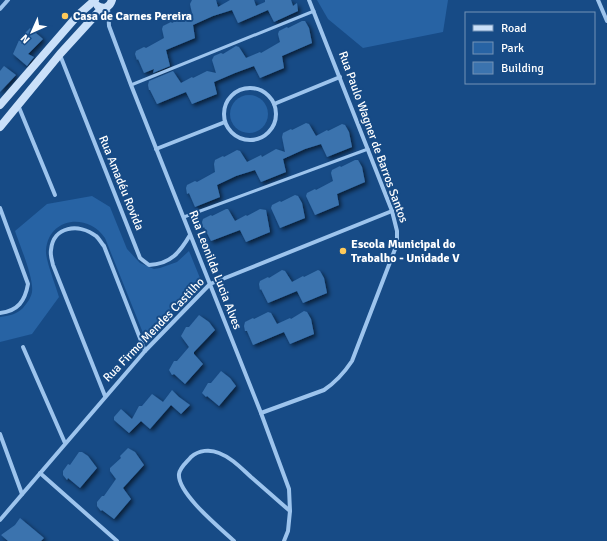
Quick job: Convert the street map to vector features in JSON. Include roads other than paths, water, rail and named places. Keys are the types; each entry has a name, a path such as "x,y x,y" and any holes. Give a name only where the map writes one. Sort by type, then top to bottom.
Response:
{"street":[{"path":"0,9 8,0"},
{"path":"0,105 78,15 95,0 97,5 110,3"},
{"name":"Rua Paulo Wagner de Barros Santos","path":"261,413 324,390 333,385 342,376 352,362 397,244 397,231 392,210 309,0"},
{"path":"598,0 607,20"},
{"path":"0,127 60,54 110,3"},
{"name":"Rua Leonilda Lucia Alves","path":"110,3 110,26 131,85 261,413 289,490 290,511 288,532 284,541"},
{"name":"Rua Amadéu Rovida","path":"60,54 140,258 149,265 159,265 177,254 190,235"},
{"path":"274,104 340,77"},
{"path":"254,88 262,91 269,96 274,104 276,113 275,122 264,136 255,140 246,140 237,136 230,130 225,122 224,114 230,97 245,89 254,88"},
{"path":"18,105 55,195"},
{"path":"156,149 225,122"},
{"path":"0,208 28,284 23,302 11,310 0,314"},
{"name":"Rua Firmo Mendes Castilho","path":"0,520 145,350 210,284 392,210"},
{"path":"106,396 53,265 50,251 53,240 59,232 67,229 80,228 97,236 104,246 145,350"},
{"path":"24,347 65,443"},
{"path":"0,434 22,494"},
{"path":"234,541 194,502 181,485 179,474 182,468 193,455 200,451 209,450 219,452 234,461 290,511"},
{"path":"40,473 115,540"}],"lane":[{"path":"131,85 314,11"},
{"path":"184,217 368,149"}],"place":[{"name":"Casa de Carnes Pereira","path":"65,16"},
{"name":"Escola Municipal do Trabalho - Unidade V","path":"343,251"}]}
